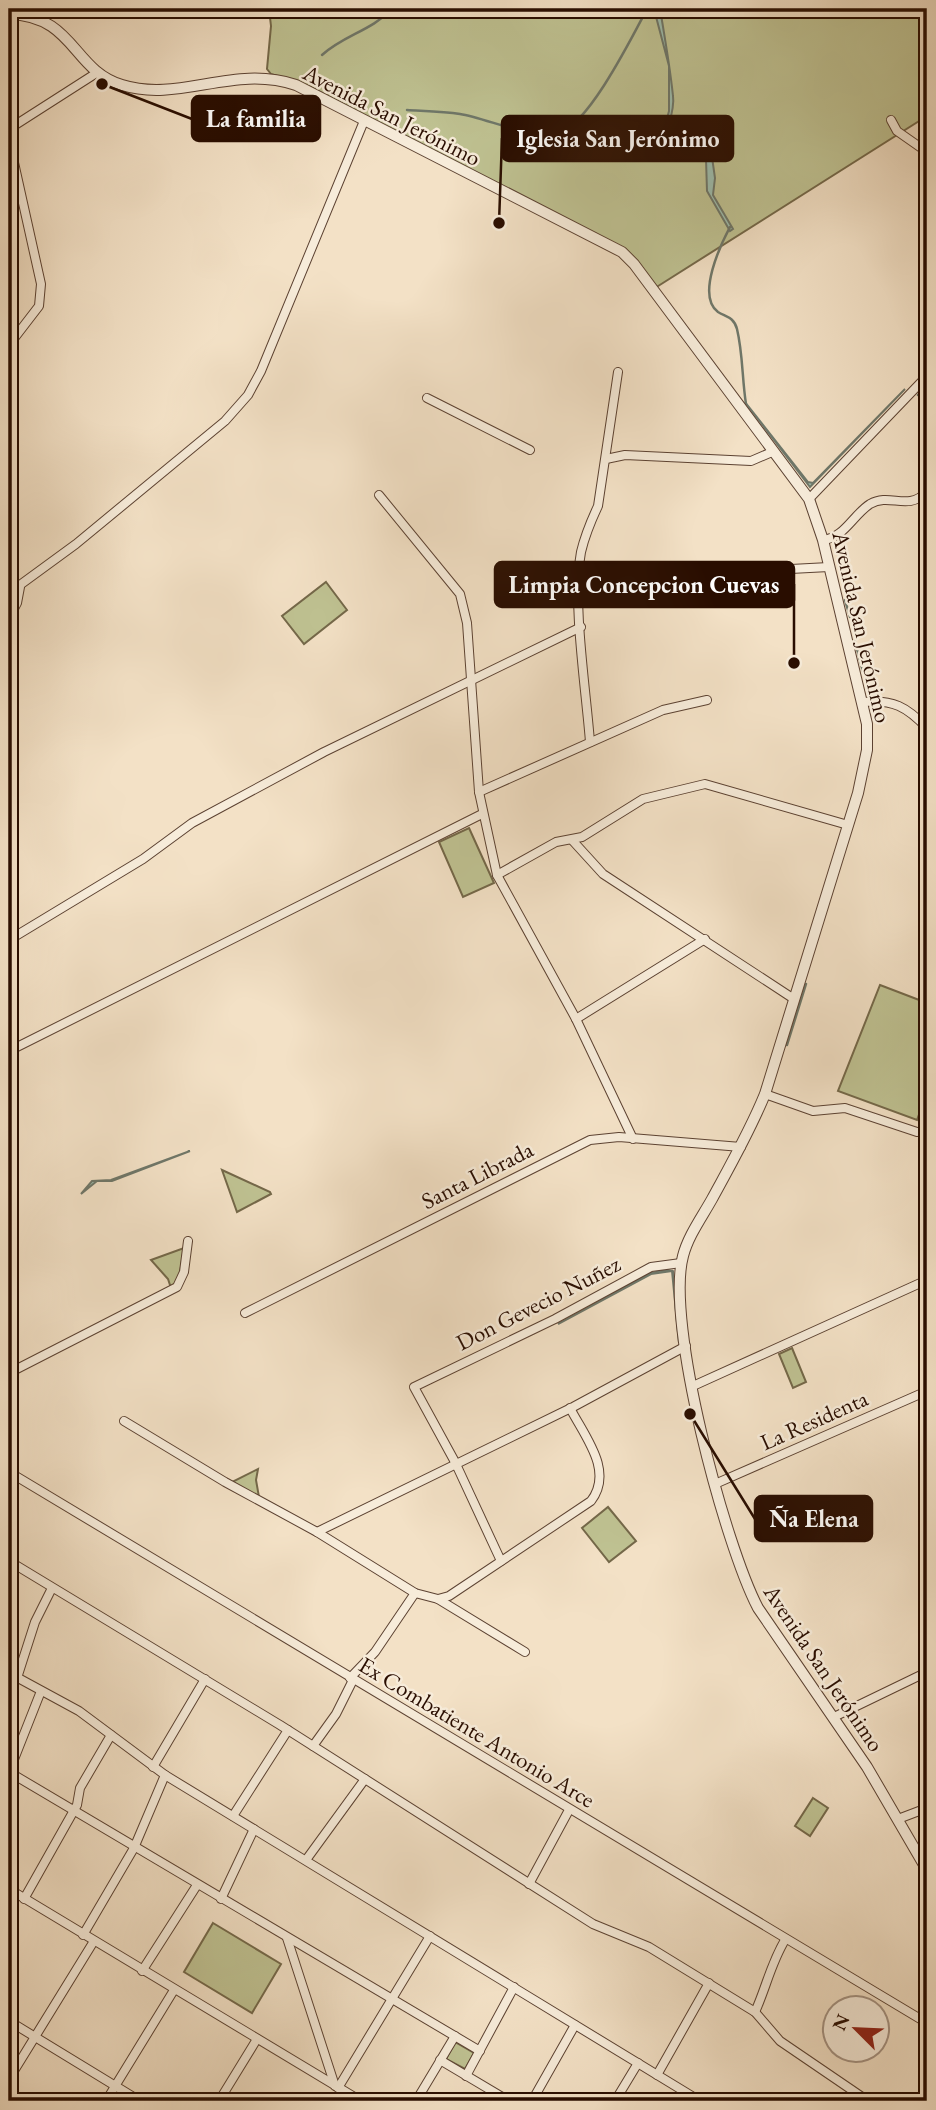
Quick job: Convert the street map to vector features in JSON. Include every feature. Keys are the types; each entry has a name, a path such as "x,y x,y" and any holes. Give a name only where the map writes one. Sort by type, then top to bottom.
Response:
{"street":[{"name":"Avenida San Jerónimo","path":"9,14 30,16 49,23 98,72 114,82 148,90 240,77 269,78 296,85 622,252 634,264 808,499 823,540 863,702 867,750 848,825 765,1094 741,1147 688,1241 681,1263 680,1283 693,1386 715,1485 745,1583 758,1608 834,1717 927,1870"},
{"path":"9,129 98,72"},
{"path":"891,120 897,131 927,152"},
{"path":"9,593 191,450 244,402 261,371 364,121"},
{"path":"9,140 41,284 39,306 9,345"},
{"path":"590,742 579,580 581,554 588,524 598,506 618,372"},
{"path":"808,499 927,376"},
{"path":"427,398 530,450"},
{"path":"606,459 625,455 751,461 772,452"},
{"path":"823,540 836,537 870,505 890,500 910,503 927,492"},
{"path":"379,495 460,594 467,624 479,792 497,875 576,1019 633,1139"},
{"path":"579,580 829,567"},
{"path":"9,618 17,603 20,587"},
{"path":"9,940 143,859 192,823 324,752 581,627"},
{"path":"479,792 663,710 707,701"},
{"path":"863,702 893,702 927,728"},
{"path":"920,721 927,713"},
{"path":"497,875 556,842 572,840 642,799 705,784 848,825"},
{"path":"9,1051 482,814"},
{"path":"572,840 603,874 794,999"},
{"path":"576,1019 705,939"},
{"path":"765,1094 813,1111 845,1108 917,1132"},
{"name":"Santa Librada","path":"245,1312 590,1140 601,1137 741,1147"},
{"path":"9,1373 177,1287 184,1272 188,1241"},
{"name":"Don Gevecio Nuñez","path":"455,1462 414,1387 555,1319 651,1267 681,1263"},
{"path":"693,1386 927,1280"},
{"path":"317,1532 455,1462 570,1408 686,1346"},
{"name":"La Residenta","path":"715,1485 927,1391"},
{"path":"438,1600 449,1596 591,1501 601,1485 601,1468 570,1408"},
{"path":"124,1421 225,1482 317,1532 415,1593 438,1600 525,1652"},
{"path":"455,1462 501,1561"},
{"name":"Ex Combatiente Antonio Arce","path":"9,1472 785,1940 927,2022"},
{"path":"9,1561 288,1730 593,1924 649,1947 709,1983 755,2012 780,2041 868,2101"},
{"path":"17,1678 35,1622 52,1588"},
{"path":"313,1746 336,1714 352,1679 375,1652 415,1593"},
{"path":"834,1717 927,1672"},
{"path":"9,1673 79,1711 164,1774 700,2101"},
{"path":"153,1767 205,1679"},
{"path":"41,1692 9,1772 480,2051"},
{"path":"233,1816 288,1730"},
{"path":"24,1899 73,1811 80,1788 111,1735"},
{"path":"83,1935 134,1847 164,1774"},
{"path":"306,1860 365,1779"},
{"path":"898,1819 927,1808"},
{"path":"529,1884 569,1810"},
{"path":"221,1899 254,1829"},
{"path":"142,1971 197,1885"},
{"path":"9,1889 360,2101"},
{"path":"337,2087 430,1936"},
{"path":"287,1938 337,2087"},
{"path":"755,2012 767,1986 774,1960 785,1940"},
{"path":"9,2079 94,1941"},
{"path":"657,2075 709,1983"},
{"path":"466,2076 514,1987"},
{"path":"106,2101 174,1990"},
{"path":"9,2021 140,2101"},
{"path":"532,2101 575,2025"},
{"path":"416,2101 454,2036"},
{"path":"219,2101 257,2039"},
{"path":"440,2060 509,2101"},
{"path":"615,2101 638,2063"}],"green space":[{"path":"9,9 137,9 72,16 37,15"},
{"path":"269,9 927,9 927,116 655,288 636,261 311,87 271,74 267,69 271,26"},
{"path":"326,582 347,610 304,644 282,616"},
{"path":"469,828 494,883 463,897 439,842"},
{"path":"880,985 927,1003 927,1092 917,1120 838,1091"},
{"path":"222,1170 270,1192 271,1194 237,1212"},
{"path":"184,1248 179,1279 171,1288 168,1279 151,1260"},
{"path":"792,1348 806,1382 793,1388 779,1354"},
{"path":"258,1469 256,1480 259,1497 232,1482"},
{"path":"608,1507 636,1541 609,1562 582,1528"},
{"path":"813,1798 828,1808 810,1836 795,1826"},
{"path":"213,1923 281,1964 252,2013 184,1972"},
{"path":"455,2042 474,2053 465,2069 446,2059"}],"shaded area":[{"path":"654,9 660,9 669,63 673,96 666,135 681,144 711,150 715,178 713,195 733,229 730,231 707,191 706,159 703,154 668,147 663,134 669,111 669,66"},
{"path":"905,389 810,487 745,402 808,482 813,483"},
{"path":"190,1151 112,1181 97,1181 81,1194 92,1181 111,1180"},
{"path":"667,1270 673,1271 679,1343 672,1271 651,1274 558,1324 651,1273"}],"waterway":[{"path":"322,55 339,42 375,23 392,9"},
{"path":"407,110 471,116 537,134 559,133 571,126 596,97 647,9"},
{"path":"730,227 712,270 709,294 718,312 736,325 746,404"},
{"path":"918,395 927,384"},
{"path":"845,600 850,617"},
{"path":"855,641 863,672"},
{"path":"787,1045 806,984"}],"place":[{"name":"La familia","path":"102,84"},
{"name":"Iglesia San Jerónimo","path":"499,223"},
{"name":"Limpia Concepcion Cuevas","path":"794,663"},
{"name":"Ña Elena","path":"690,1414"}]}
